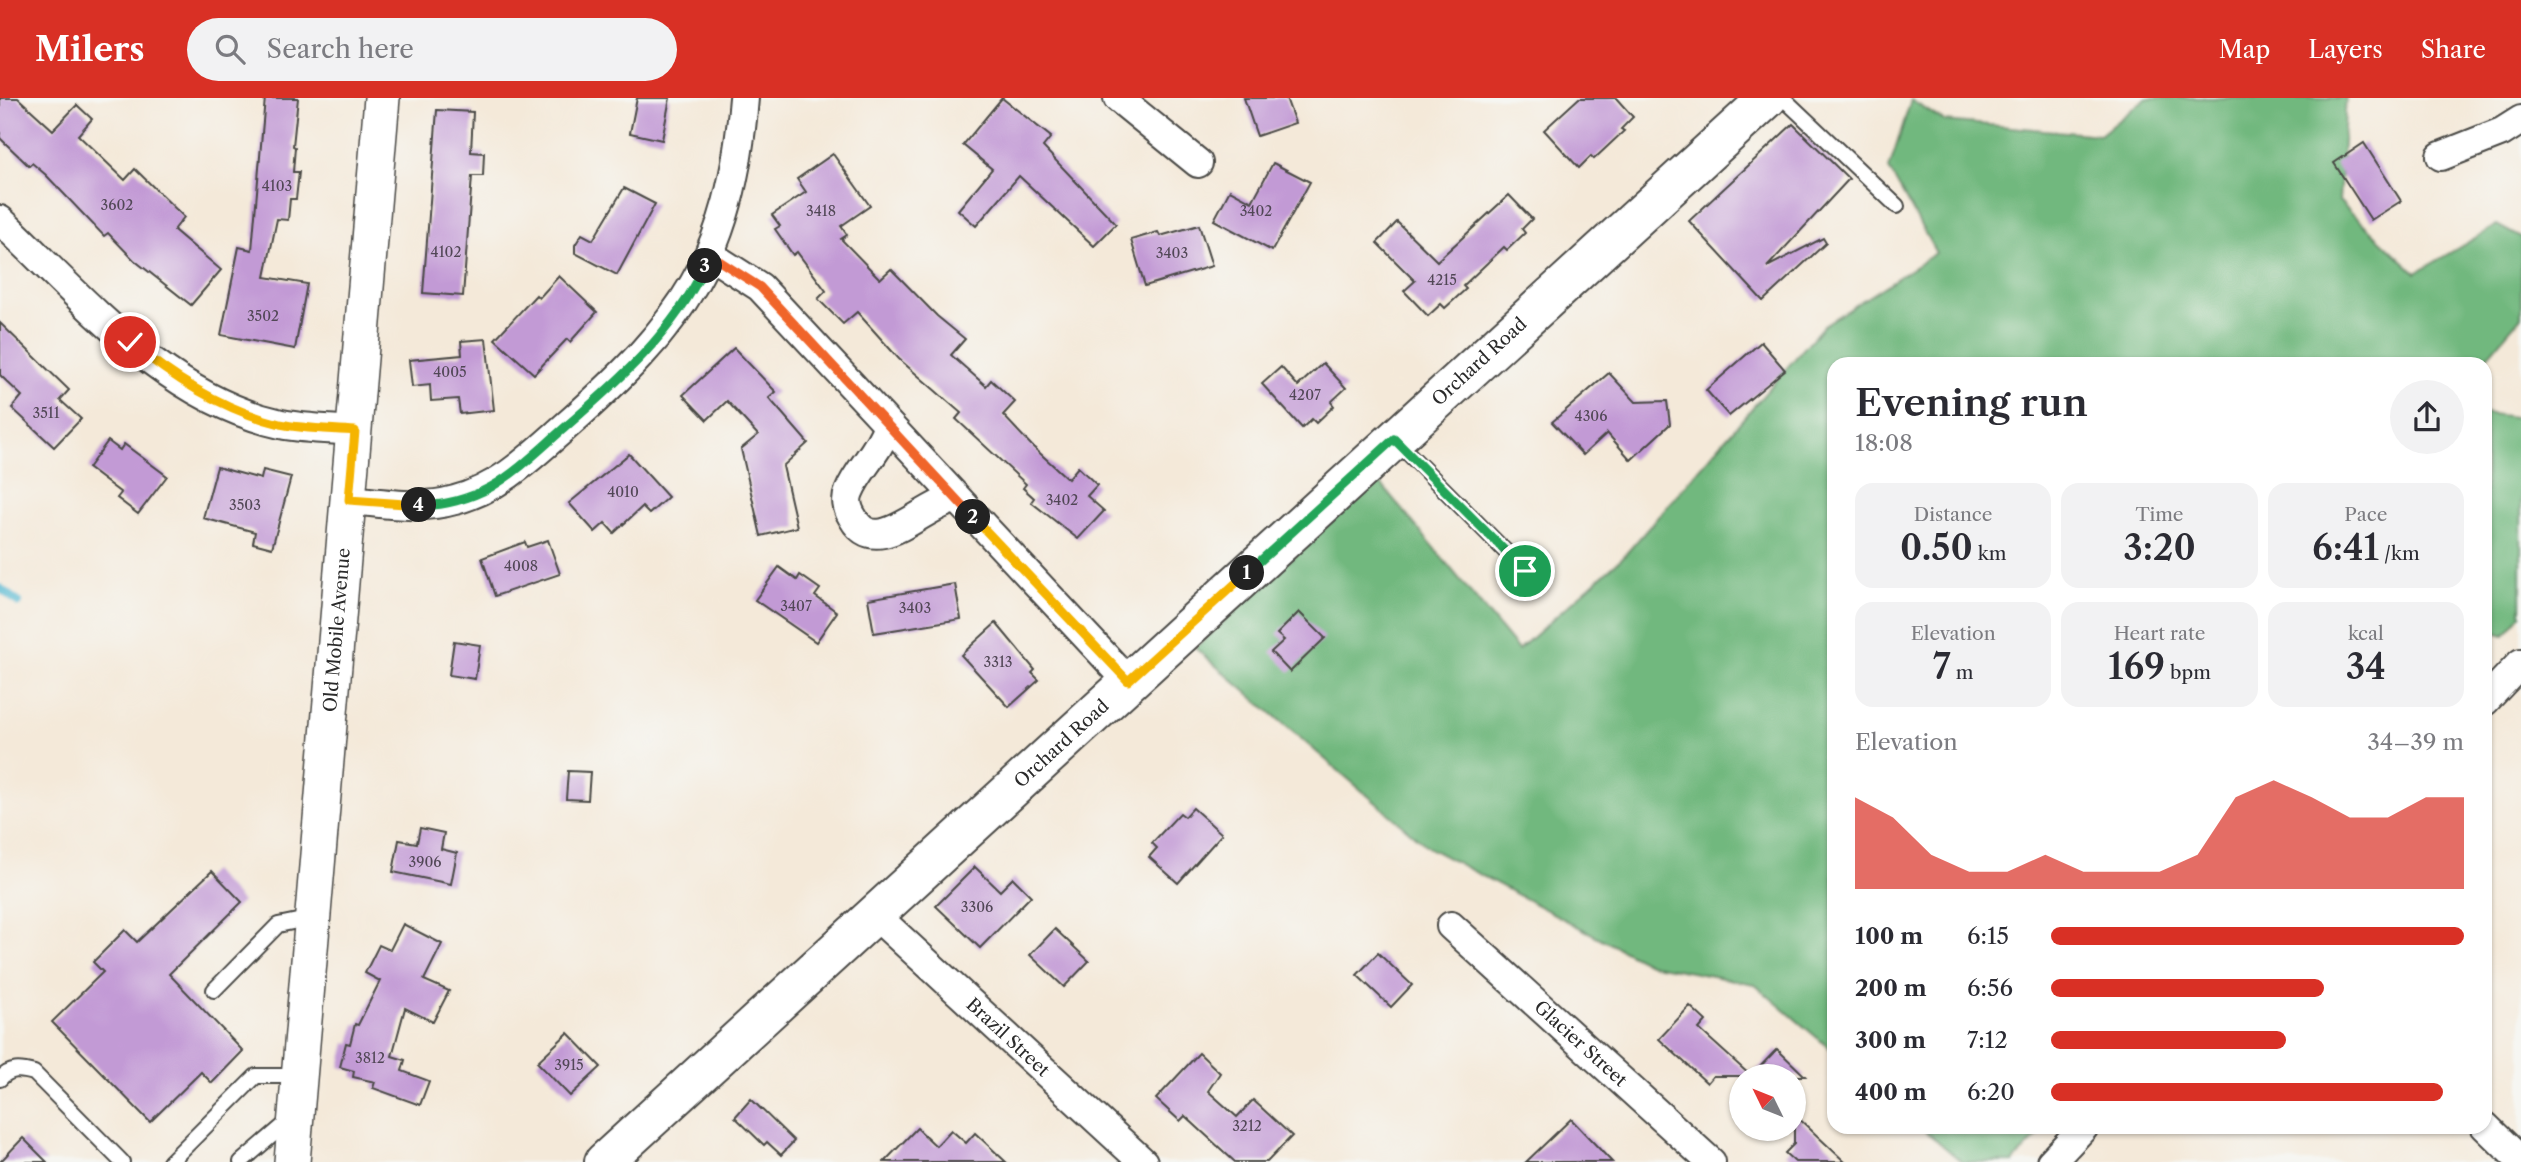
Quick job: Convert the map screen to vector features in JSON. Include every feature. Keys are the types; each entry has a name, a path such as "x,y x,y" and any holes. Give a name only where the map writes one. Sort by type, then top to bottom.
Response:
{"main road":[{"name":"Orchard Road","path":"604,1162 1761,101"}],"street":[{"name":"Old Mobile Avenue","path":"292,1162 382,98"},
{"path":"349,500 424,506 488,489 511,475 623,376 653,345 680,310 710,255 731,190 744,98"},
{"path":"1118,98 1198,163"},
{"path":"2441,156 2502,132 2521,120"},
{"path":"0,220 130,342 162,368 202,394 241,412 282,424 355,431"},
{"path":"710,255 760,287 887,427 1128,681"},
{"path":"887,427 882,442 849,492 848,510 856,524 872,534 884,534 929,508 956,499"},
{"path":"2492,694 2521,663"},
{"name":"Brazil Street","path":"874,914 1143,1162"},
{"name":"Glacier Street","path":"1451,926 1711,1162"},
{"path":"2492,1132 2521,1161"},
{"path":"2051,1162 2077,1134"}],"lane":[{"path":"1761,101 1897,206"},
{"path":"1394,439 1525,571"},
{"path":"214,990 278,925 314,918"},
{"path":"0,1079 6,1073 20,1069 34,1073 122,1162"},
{"path":"170,1162 256,1076 300,1076"},
{"path":"241,1162 297,1115"}],"green space":[{"path":"2146,98 2346,98 2339,201 2416,273 2497,225 2521,238 2521,317 2487,357 1827,357 1827,1046 1754,984 1649,964 1429,848 1195,648 1377,479 1518,650 1624,556 1824,325 1936,253 1889,169 1911,100 1944,121 2100,135"},
{"path":"2492,414 2521,418 2521,615 2504,635 2492,631"},
{"path":"1929,1134 2039,1134 2013,1162 1962,1162"}],"building":[{"path":"0,98 18,98 53,130 77,105 92,119 78,135 125,180 135,169 184,217 174,230 221,270 191,305 134,260 108,233 104,236 46,175 32,163 29,166 0,138"},
{"path":"265,98 298,98 293,146 293,172 299,172 296,199 290,199 288,220 277,219 265,277 307,284 295,349 221,335 239,247 252,250"},
{"path":"637,98 670,98 662,140 630,133"},
{"path":"1002,98 1051,137 1043,147 1116,224 1094,246 1019,176 976,226 958,210 992,169 963,145"},
{"path":"1244,98 1286,98 1295,123 1257,136"},
{"path":"1579,98 1616,98 1633,117 1621,129 1624,131 1594,159 1591,156 1579,168 1544,130"},
{"path":"437,110 473,112 471,152 484,153 483,176 472,176 463,296 423,293"},
{"path":"1793,124 1849,179 1767,267 1823,238 1826,243 1763,301 1689,221"},
{"path":"2364,143 2401,201 2371,220 2334,163"},
{"path":"833,154 870,206 841,226 847,235 841,239 880,279 891,269 937,316 965,339 951,355 986,386 991,380 1015,402 1003,415 1032,446 1068,479 1078,467 1097,485 1087,496 1104,511 1078,539 1031,502 1034,498 1023,488 1026,484 956,419 961,413 899,359 857,312 843,324 818,299 826,291 797,252 793,255 775,229 780,226 772,215 806,192 797,179"},
{"path":"1273,163 1310,182 1272,251 1214,220 1230,190 1252,202"},
{"path":"624,188 655,204 617,275 575,253 575,245 582,234 593,240"},
{"path":"1509,195 1532,219 1522,229 1525,233 1507,250 1504,247 1463,286 1466,289 1445,308 1441,304 1428,316 1404,291 1415,281 1377,243 1397,222 1437,261"},
{"path":"1199,225 1212,266 1145,286 1131,240 1158,232 1160,236"},
{"path":"559,276 597,312 570,342 567,339 534,374 495,339 536,295 539,298"},
{"path":"0,323 69,390 60,400 81,419 54,447 12,408 22,396 0,375"},
{"path":"486,339 494,410 460,414 458,399 431,401 430,385 412,387 409,360 462,355 461,341"},
{"path":"1761,342 1785,370 1729,416 1706,390"},
{"path":"734,348 776,392 769,398 808,443 783,466 797,527 761,536 741,449 758,435 727,401 707,420 683,395"},
{"path":"1323,363 1346,388 1331,402 1334,406 1316,423 1312,419 1302,428 1262,384 1281,367 1298,386"},
{"path":"1609,373 1636,402 1667,401 1670,424 1631,460 1607,433 1583,455 1552,422"},
{"path":"108,441 120,450 124,444 167,476 138,514 117,498 121,493 88,468"},
{"path":"629,454 668,497 649,514 642,507 614,533 605,523 595,532 569,503"},
{"path":"217,467 261,479 263,470 291,477 272,548 253,543 255,532 203,518"},
{"path":"548,540 560,574 495,596 482,558 525,542 527,547"},
{"path":"779,567 797,580 800,575 820,589 815,596 837,612 816,642 755,600"},
{"path":"955,584 961,619 874,633 868,599"},
{"path":"1299,612 1325,638 1290,672 1271,652 1284,640 1277,634"},
{"path":"996,623 1035,670 1032,673 1039,680 1009,707 961,655"},
{"path":"454,641 480,645 475,679 449,675"},
{"path":"568,771 590,772 588,800 566,799"},
{"path":"1193,808 1222,834 1178,883 1149,857 1157,848 1152,843 1180,813 1185,817"},
{"path":"420,828 444,833 441,849 457,853 451,884 393,872 399,840 417,843"},
{"path":"975,867 1000,891 1013,878 1031,896 980,948 936,906"},
{"path":"212,871 242,902 169,974 243,1051 212,1083 201,1072 150,1122 52,1022 103,972 93,962 125,930 137,942"},
{"path":"403,924 442,944 424,980 449,991 433,1022 405,1008 392,1056 405,1060 402,1071 429,1081 420,1105 373,1088 375,1082 353,1077 354,1071 340,1067 346,1043 350,1044 355,1024 358,1025 380,981 365,973 379,945 390,950"},
{"path":"1055,929 1089,961 1064,987 1030,955"},
{"path":"1378,953 1412,985 1391,1007 1357,975"},
{"path":"1690,1006 1706,1021 1699,1029 1738,1064 1729,1064 1729,1076 1713,1076 1707,1083 1659,1039"},
{"path":"568,1033 601,1067 570,1096 537,1062"},
{"path":"1777,1049 1793,1064 1763,1064"},
{"path":"1199,1053 1220,1073 1208,1091 1237,1117 1253,1100 1292,1136 1267,1162 1235,1162 1185,1116 1180,1121 1156,1099"},
{"path":"751,1099 794,1141 781,1155 767,1142 764,1145 735,1117"},
{"path":"1571,1119 1612,1162 1526,1162"},
{"path":"1806,1125 1845,1162 1795,1162 1785,1153 1794,1141 1806,1141"},
{"path":"917,1128 936,1146 951,1130 966,1143 975,1133 1006,1162 884,1162"},
{"path":"23,1138 47,1162 0,1162"}],"waterway":[{"path":"0,588 19,603"}],"route":[{"path":"130,342 162,368 202,394 241,412 282,424 355,431 349,500 424,506 455,501 488,489 511,475 623,376 653,345 680,310 710,255 760,287 887,427 1050,595 1128,681 1394,439 1525,571"}]}
